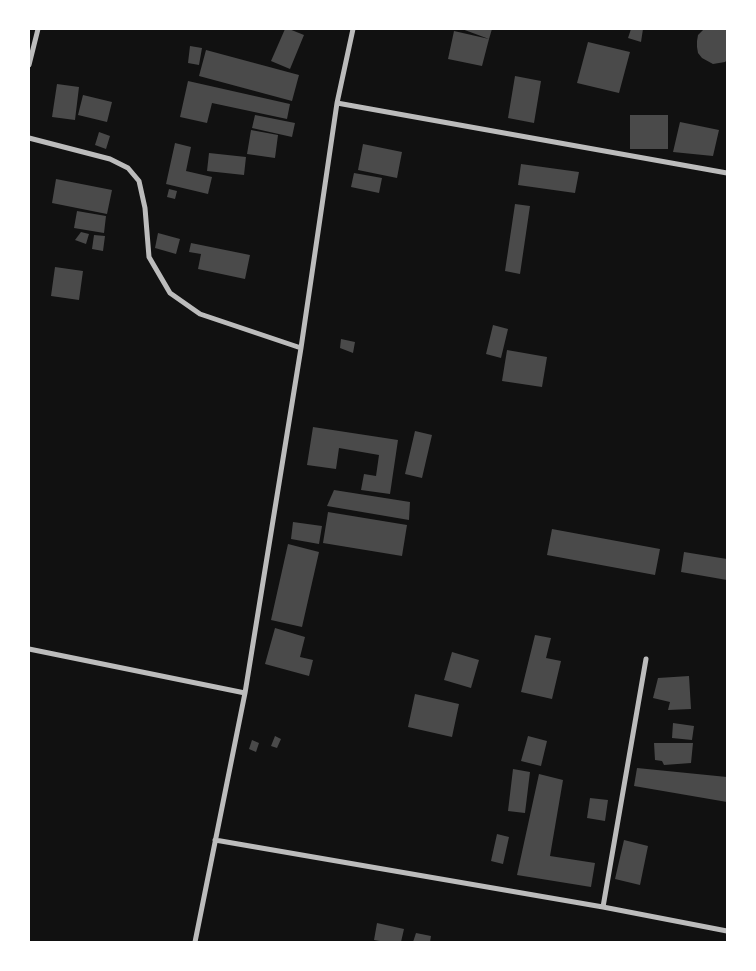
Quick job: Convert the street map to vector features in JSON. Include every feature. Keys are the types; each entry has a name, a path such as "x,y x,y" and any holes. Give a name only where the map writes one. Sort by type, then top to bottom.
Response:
{"street":[{"path":"29,66 38,29"},
{"path":"195,942 245,693 301,348 338,102 353,29"},
{"path":"338,102 727,173"},
{"path":"29,138 110,159 128,168 139,182 145,208 149,257 170,293 200,314 301,348"},
{"path":"29,649 245,693"},
{"path":"603,907 646,659"},
{"path":"216,840 727,930"}],"building":[{"path":"285,29 304,35 290,69 271,61"},
{"path":"462,29 492,29 489,39"},
{"path":"631,29 643,29 641,42 628,38"},
{"path":"704,29 727,29 727,60 725,62 713,64 702,58 698,53 698,35"},
{"path":"454,31 489,39 482,66 448,59"},
{"path":"588,42 630,52 619,93 577,83"},
{"path":"190,46 202,48 199,65 188,63"},
{"path":"206,50 299,75 292,101 199,76"},
{"path":"515,76 541,81 534,123 508,118"},
{"path":"188,81 290,104 287,119 212,103 207,123 180,117"},
{"path":"57,84 79,87 75,120 52,117"},
{"path":"83,95 112,102 107,122 78,115"},
{"path":"255,115 295,123 292,137 252,128"},
{"path":"630,115 668,115 668,149 630,149"},
{"path":"680,122 719,130 713,156 673,152"},
{"path":"251,130 278,135 275,158 247,154"},
{"path":"99,132 110,136 106,149 95,145"},
{"path":"175,143 191,147 186,171 212,177 208,194 166,184"},
{"path":"363,144 402,152 397,178 358,170"},
{"path":"209,153 246,157 244,175 207,171"},
{"path":"521,164 579,172 575,193 518,185"},
{"path":"354,173 382,178 379,193 351,187"},
{"path":"56,179 112,190 107,214 52,203"},
{"path":"169,189 177,191 175,199 167,197"},
{"path":"515,204 530,206 520,274 505,271"},
{"path":"77,211 106,216 104,233 74,228"},
{"path":"81,232 89,234 86,244 75,240"},
{"path":"158,233 180,239 176,254 155,248"},
{"path":"94,235 105,236 103,251 92,249"},
{"path":"191,243 250,255 245,279 198,269 201,254 189,252"},
{"path":"55,267 83,271 79,300 51,296"},
{"path":"493,325 508,329 501,358 486,354"},
{"path":"341,339 355,342 353,353 340,348"},
{"path":"507,350 547,357 542,387 502,381"},
{"path":"313,427 398,440 390,494 361,490 364,474 376,476 379,455 339,448 336,469 307,465"},
{"path":"415,431 432,435 422,478 405,474"},
{"path":"334,490 410,502 409,520 327,506"},
{"path":"328,512 407,525 402,556 323,543"},
{"path":"293,522 322,526 319,544 291,539"},
{"path":"552,529 660,549 655,575 547,555"},
{"path":"288,544 319,552 302,627 271,620"},
{"path":"684,552 727,559 727,580 681,572"},
{"path":"275,628 305,637 300,657 313,660 309,676 265,664"},
{"path":"535,635 551,638 546,658 561,661 552,699 521,692"},
{"path":"452,652 479,660 471,688 444,680"},
{"path":"689,676 691,709 668,710 670,702 653,698 658,678"},
{"path":"415,694 459,704 452,737 408,727"},
{"path":"673,723 694,726 692,740 672,738"},
{"path":"275,736 281,739 277,748 271,746"},
{"path":"528,736 547,741 541,766 521,761"},
{"path":"252,740 259,743 256,752 249,749"},
{"path":"654,743 693,743 691,763 664,765 662,761 655,760"},
{"path":"637,768 727,777 727,802 634,786"},
{"path":"513,769 530,772 525,813 508,811"},
{"path":"539,774 563,780 550,856 595,863 591,887 517,875"},
{"path":"590,798 608,800 605,821 587,818"},
{"path":"497,834 509,837 503,864 491,861"},
{"path":"624,840 648,846 640,885 615,879"},
{"path":"377,923 404,929 401,942 374,940"},
{"path":"416,933 431,936 430,942 413,942"}]}
